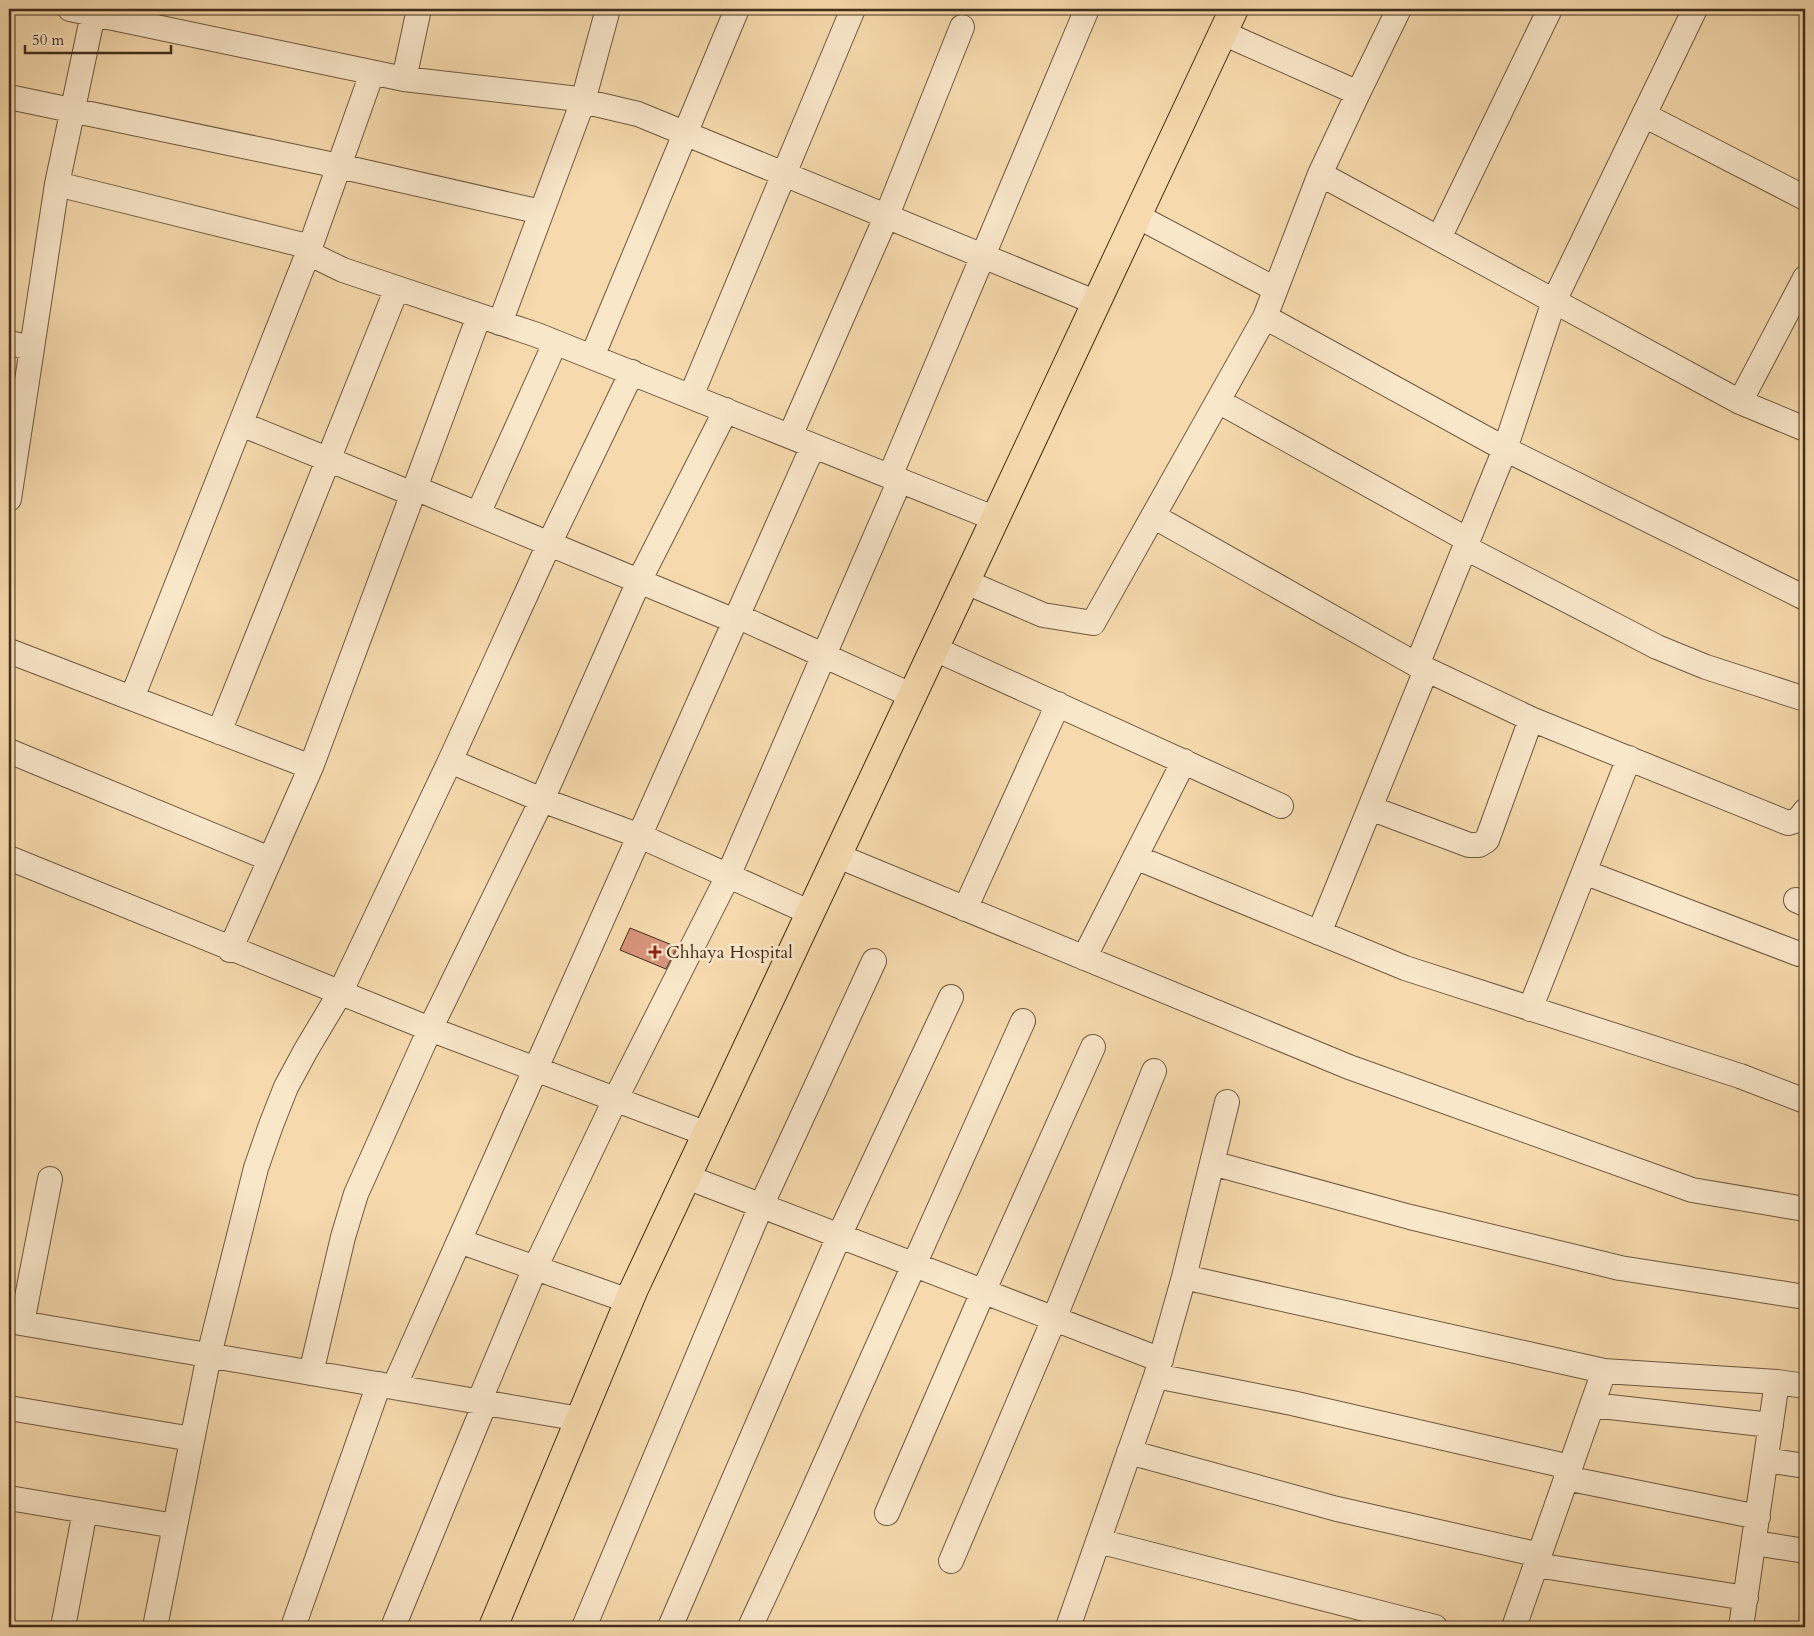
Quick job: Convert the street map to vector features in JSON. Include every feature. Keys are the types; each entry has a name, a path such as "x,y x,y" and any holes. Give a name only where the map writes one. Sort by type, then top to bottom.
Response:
{"main road":[{"path":"493,1627 629,1301 936,649 1228,21"}],"street":[{"path":"70,9 404,80 583,101 638,114 887,215 1096,303"},
{"path":"404,80 419,9"},
{"path":"230,950 312,767 414,491 489,319 542,212 583,101 608,9"},
{"path":"592,357 683,132 737,9"},
{"path":"691,396 853,9"},
{"path":"393,1627 535,1268 615,1100 728,876 824,655 983,255 1087,9"},
{"path":"966,582 1043,615 1093,623 1265,317 1320,174 1398,9"},
{"path":"1438,238 1550,9"},
{"path":"1319,933 1370,808 1467,544 1505,449 1554,301 1695,9"},
{"path":"9,499 58,184 93,14"},
{"path":"1228,21 1358,93"},
{"path":"790,436 887,215 962,27"},
{"path":"132,698 310,250 372,72"},
{"path":"9,96 339,166 542,212"},
{"path":"1644,115 1805,198"},
{"path":"1320,174 1740,402 1805,429"},
{"path":"58,184 310,250 343,270 555,342 996,519"},
{"path":"1137,216 1275,289"},
{"path":"1740,402 1805,278"},
{"path":"220,732 397,288"},
{"path":"1265,317 1505,449 1805,598"},
{"path":"478,514 555,342"},
{"path":"9,343 32,348"},
{"path":"154,1627 209,1355 256,1168 271,1125 286,1087 340,993 450,761 549,544 632,372"},
{"path":"1218,401 1467,544 1657,646 1706,667 1805,699"},
{"path":"311,1373 350,1212 430,1029 542,800 639,582 726,410"},
{"path":"241,424 478,514 639,582 736,618 824,655 913,696"},
{"path":"293,1627 387,1386 460,1241 813,446"},
{"path":"1153,516 1421,668 1531,719 1788,823 1798,820 1805,811"},
{"path":"936,649 1281,806"},
{"path":"9,651 312,767"},
{"path":"965,909 1058,704"},
{"path":"1370,808 1469,845 1479,845 1487,840 1531,719"},
{"path":"9,751 270,859"},
{"path":"1530,1009 1630,758"},
{"path":"450,761 542,800 640,836 812,913"},
{"path":"1084,958 1184,761"},
{"path":"838,856 1348,1067 1692,1190 1805,1209"},
{"path":"1135,857 1405,968 1740,1076 1805,1101"},
{"path":"9,858 230,950 535,1070 707,1134"},
{"path":"1584,872 1799,954"},
{"path":"584,1627 761,1206 874,961"},
{"path":"670,1627 839,1236 951,997"},
{"path":"750,1627 804,1511 1023,1021"},
{"path":"888,1513 983,1292 1094,1047"},
{"path":"952,1561 1054,1319 1154,1071"},
{"path":"1068,1627 1159,1368 1184,1277 1227,1102"},
{"path":"1212,1163 1410,1217 1620,1268 1805,1297"},
{"path":"687,1177 1054,1319 1159,1368 1568,1472 1758,1517"},
{"path":"50,1179 16,1322 580,1419"},
{"path":"460,1241 629,1301"},
{"path":"1184,1277 1604,1371 1777,1382 1805,1386"},
{"path":"1514,1627 1604,1371"},
{"path":"1742,1627 1777,1382"},
{"path":"1592,1405 1771,1425"},
{"path":"9,1408 192,1439"},
{"path":"1130,1452 1337,1509 1538,1560 1746,1598"},
{"path":"1766,1460 1805,1466"},
{"path":"9,1498 175,1526"},
{"path":"63,1627 85,1511"},
{"path":"1098,1541 1435,1627"},
{"path":"1755,1543 1805,1551"}],"building":[{"path":"630,928 677,947 666,969 620,950"}],"place":[{"name":"Chhaya Hospital","path":"655,952"}]}
